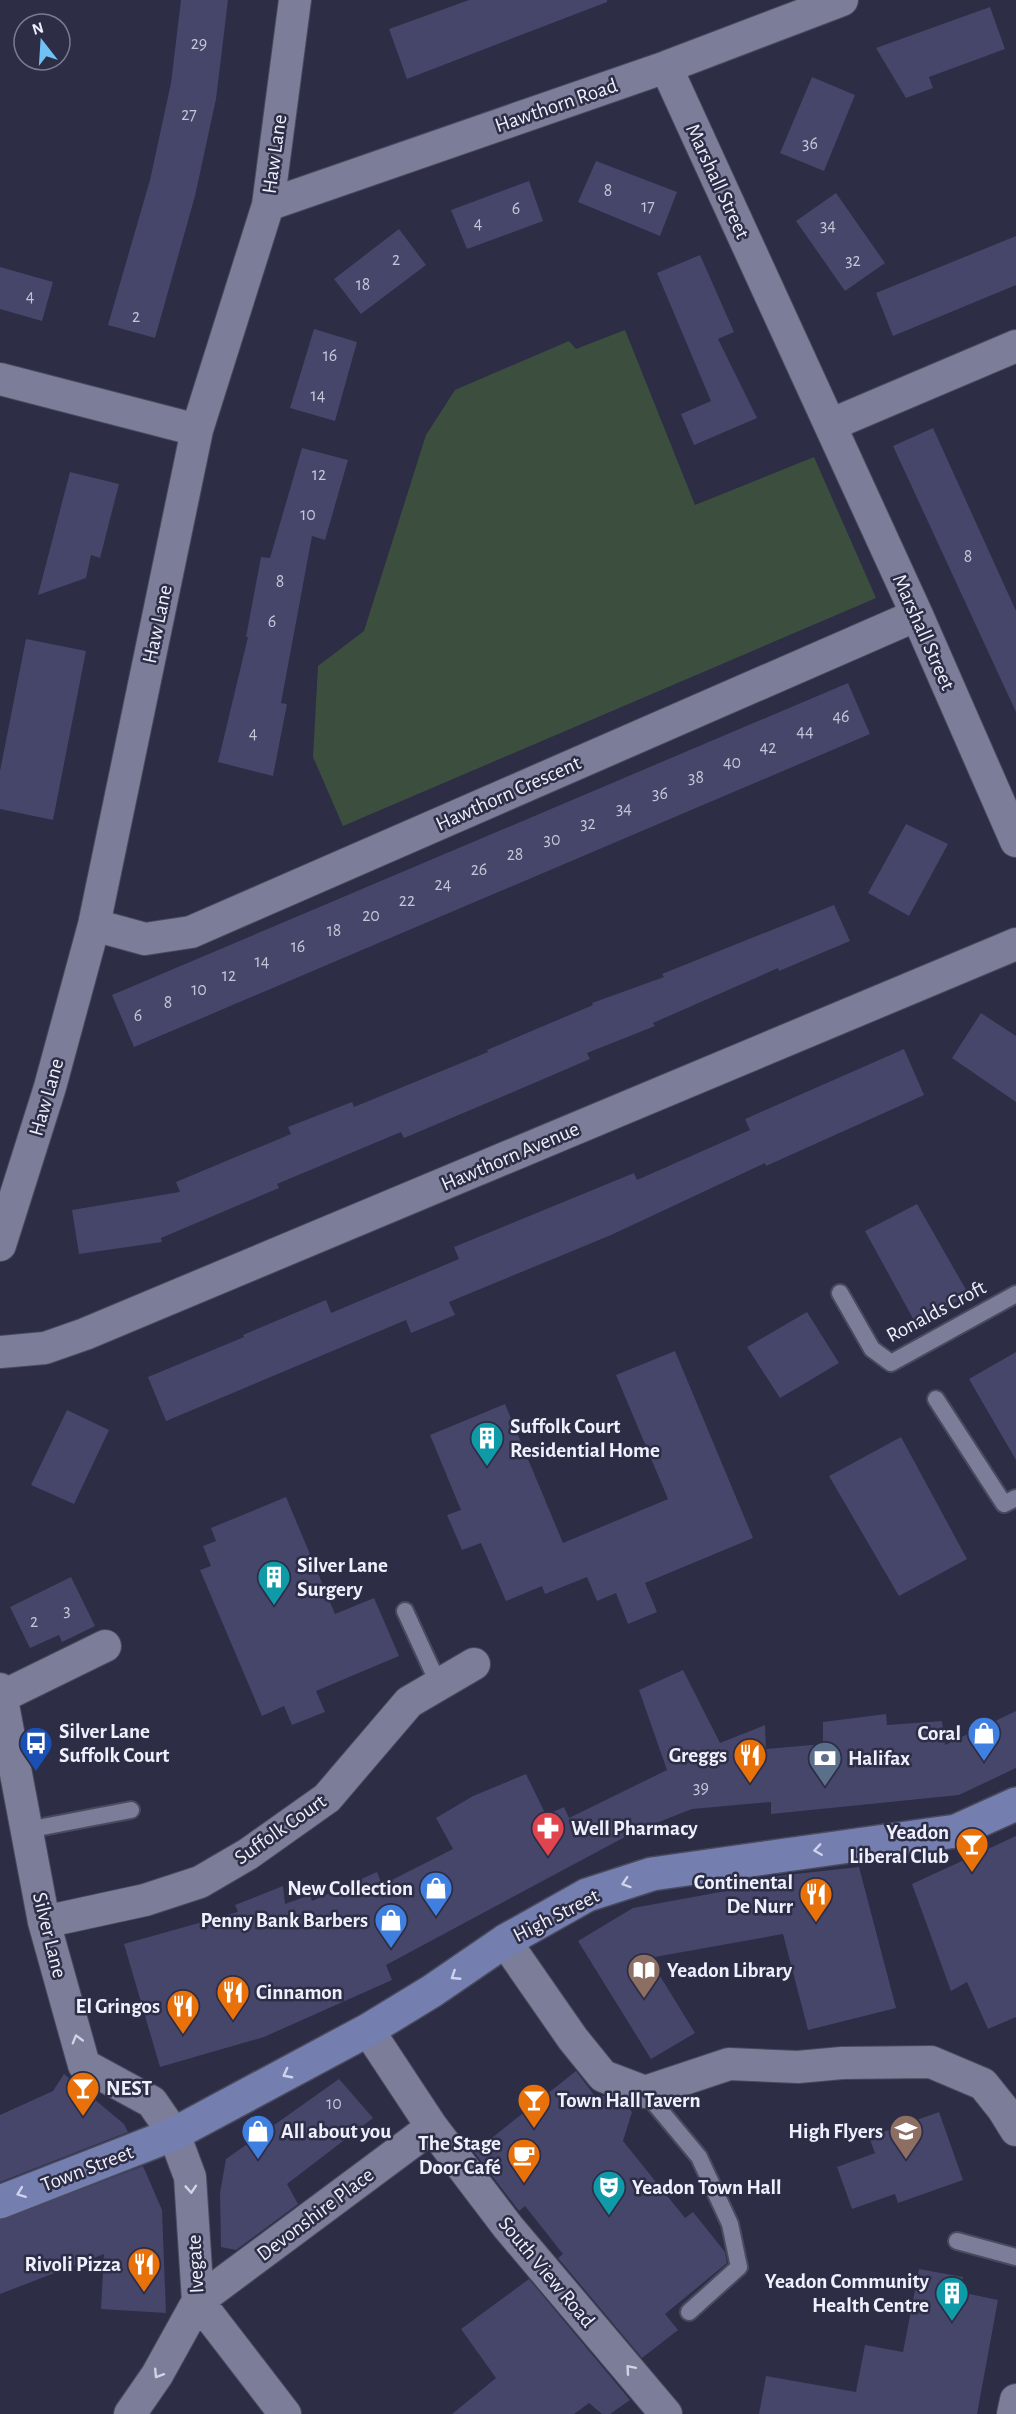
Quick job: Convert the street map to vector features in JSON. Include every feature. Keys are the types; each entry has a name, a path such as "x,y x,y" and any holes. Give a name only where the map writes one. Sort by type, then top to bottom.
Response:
{"street":[{"name":"Haw Lane","path":"0,1245 50,1087 94,925 197,430 268,205 295,0"},
{"name":"Hawthorn Road","path":"268,205 666,68 842,0"},
{"name":"Marshall Street","path":"666,68 917,615 1016,841"},
{"path":"830,425 1016,346"},
{"path":"0,379 197,430"},
{"name":"Hawthorn Crescent","path":"94,925 145,939 191,932 917,615"},
{"name":"Hawthorn Avenue","path":"0,1352 45,1348 85,1334 1016,944"},
{"path":"1,1693 105,1646"},
{"name":"Suffolk Court","path":"44,1922 145,1900 200,1881 248,1854 327,1798 409,1702 474,1664"},
{"name":"Silver Lane","path":"1,1693 44,1922 84,2065 152,2102 174,2134"},
{"name":"High Street","path":"174,2134 368,2030 432,1991 505,1941 587,1895 652,1874 956,1831 1016,1804"},
{"path":"505,1941 573,2039 603,2076 645,2092 729,2064 798,2067 842,2063 931,2062 983,2084 1016,2130"},
{"name":"South View Road","path":"368,2030 432,2127 508,2227 666,2414"},
{"name":"Devonshire Place","path":"198,2301 432,2127"},
{"name":"Town Street","path":"0,2202 174,2134"},
{"name":"Ivegate","path":"130,2414 157,2375 198,2301 190,2177 174,2134"},
{"path":"198,2301 285,2414"},
{"path":"1013,2414 1016,2400"}],"lane":[{"name":"Ronalds Croft","path":"840,1293 872,1349 891,1363 1016,1294"},
{"path":"936,1399 1004,1504 1016,1498"},
{"path":"405,1611 438,1685"},
{"path":"27,1830 131,1810"},
{"path":"645,2092 699,2157 730,2224 739,2267 689,2312"},
{"path":"957,2241 1016,2257"}],"green space":[{"path":"625,330 695,505 814,457 876,598 343,826 313,757 318,666 364,631 426,435 455,390 569,341 576,349"}],"building":[{"path":"181,0 228,0 216,99 195,196 155,338 108,325 150,180 171,83"},
{"path":"469,0 607,0 607,2 407,79 389,29"},
{"path":"990,7 1005,49 929,77 933,88 906,98 876,48"},
{"path":"812,77 855,95 824,171 780,153"},
{"path":"596,161 677,192 660,236 578,202"},
{"path":"529,181 543,221 467,249 451,210"},
{"path":"836,193 885,263 845,291 796,221"},
{"path":"399,229 426,265 361,314 334,279"},
{"path":"1016,236 1016,285 893,336 876,293"},
{"path":"700,255 734,332 718,339 757,418 694,445 681,414 711,401 657,273"},
{"path":"0,267 53,282 42,321 0,309"},
{"path":"314,329 357,342 335,421 290,408"},
{"path":"933,428 1016,611 1016,712 893,446"},
{"path":"302,448 348,460 325,540 312,536 281,703 287,704 273,776 218,762 248,637 246,637 261,557 270,558"},
{"path":"70,472 119,484 100,558 91,555 86,578 38,595"},
{"path":"26,639 86,651 53,820 0,809 0,771"},
{"path":"848,683 870,734 134,1047 112,995"},
{"path":"906,824 948,844 909,916 868,893"},
{"path":"834,905 850,941 779,971 778,968 653,1023 655,1026 587,1053 590,1059 506,1095 404,1138 401,1132 277,1184 279,1188 161,1238 162,1242 79,1254 72,1210 180,1192 176,1182 291,1134 288,1127 352,1102 354,1107 488,1052 487,1050 593,1005 592,1003 664,977 662,974"},
{"path":"981,1013 1016,1036 1016,1102 952,1058"},
{"path":"904,1049 924,1095 766,1166 765,1163 611,1235 449,1302 455,1315 411,1333 406,1320 166,1421 148,1377 326,1300 331,1313 459,1259 454,1247 634,1173 637,1180 750,1130 745,1119"},
{"path":"917,1204 969,1295 916,1324 865,1231"},
{"path":"807,1312 839,1363 780,1398 747,1347"},
{"name":"Suffolk Court Residential Home","path":"675,1351 753,1538 645,1583 657,1612 628,1624 616,1593 597,1601 587,1577 545,1594 542,1586 506,1601 481,1543 462,1550 447,1515 461,1510 430,1435 505,1404 563,1543 668,1499 616,1375"},
{"path":"1016,1352 1016,1460 969,1379"},
{"path":"67,1410 109,1430 74,1504 31,1485"},
{"path":"901,1437 967,1559 899,1596 829,1476"},
{"name":"Silver Lane Surgery","path":"286,1497 335,1614 374,1598 399,1656 316,1691 325,1712 292,1725 284,1706 262,1716 200,1570 211,1566 203,1546 216,1541 211,1528"},
{"path":"71,1577 95,1626 62,1642 59,1635 30,1648 10,1607"},
{"path":"683,1670 720,1743 765,1725 766,1749 823,1744 823,1722 886,1714 887,1725 942,1721 945,1745 1016,1711 1016,1768 959,1795 771,1814 771,1802 692,1809 636,1831 386,1965 392,1980 264,2037 160,2067 124,1944 238,1912 235,1905 283,1886 285,1904 310,1895 312,1901 377,1872 382,1885 453,1849 436,1818 473,1796 526,1774 546,1815 564,1807 569,1818 667,1770 639,1690"},
{"path":"1016,1836 1016,2017 988,2029 967,1982 951,1991 912,1884"},
{"path":"859,1867 896,2008 808,2030 783,1934 649,1958 695,2033 651,2059 578,1941 633,1908 770,1883 768,1877"},
{"name":"Yeadon Town Hall","path":"576,2071 595,2096 604,2096 626,2104 632,2112 623,2141 685,2218 693,2212 725,2252 727,2263 665,2314 678,2330 642,2358 558,2258 563,2254 525,2206 519,2211 474,2152"},
{"path":"64,2074 124,2124 128,2132 0,2182 0,2115 53,2091"},
{"path":"339,2079 373,2118 287,2184 298,2204 236,2250 221,2247 220,2193 226,2159"},
{"name":"High Flyers","path":"939,2112 963,2180 898,2203 895,2194 852,2209 837,2167 875,2153 869,2137"},
{"path":"143,2166 162,2210 166,2313 101,2309 104,2254 0,2294 0,2220"},
{"name":"Yeadon Community Health Centre","path":"919,2269 963,2277 960,2292 998,2300 977,2414 759,2414 766,2376 856,2392 865,2345 903,2352"},
{"path":"529,2279 630,2400 610,2414 602,2414 589,2403 574,2414 452,2414 496,2378 461,2329"}],"place":[{"name":"Suffolk Court Residential Home","path":"487,1467"},
{"name":"Silver Lane Surgery","path":"274,1606"},
{"name":"Coral","path":"984,1762"},
{"name":"Silver Lane Suffolk Court","path":"36,1772"},
{"name":"Greggs","path":"750,1784"},
{"name":"Halifax","path":"825,1787"},
{"name":"Well Pharmacy","path":"548,1857"},
{"name":"Yeadon Liberal Club","path":"972,1873"},
{"name":"New Collection","path":"436,1917"},
{"name":"Continental De Nurr","path":"816,1923"},
{"name":"Penny Bank Barbers","path":"391,1949"},
{"name":"Yeadon Library","path":"644,1999"},
{"name":"Cinnamon","path":"233,2021"},
{"name":"El Gringos","path":"183,2035"},
{"name":"NEST","path":"83,2117"},
{"name":"Town Hall Tavern","path":"534,2129"},
{"name":"All about you","path":"258,2160"},
{"name":"High Flyers","path":"906,2160"},
{"name":"The Stage Door Café","path":"524,2184"},
{"name":"Yeadon Town Hall","path":"609,2216"},
{"name":"Rivoli Pizza","path":"144,2293"},
{"name":"Yeadon Community Health Centre","path":"952,2322"}]}
